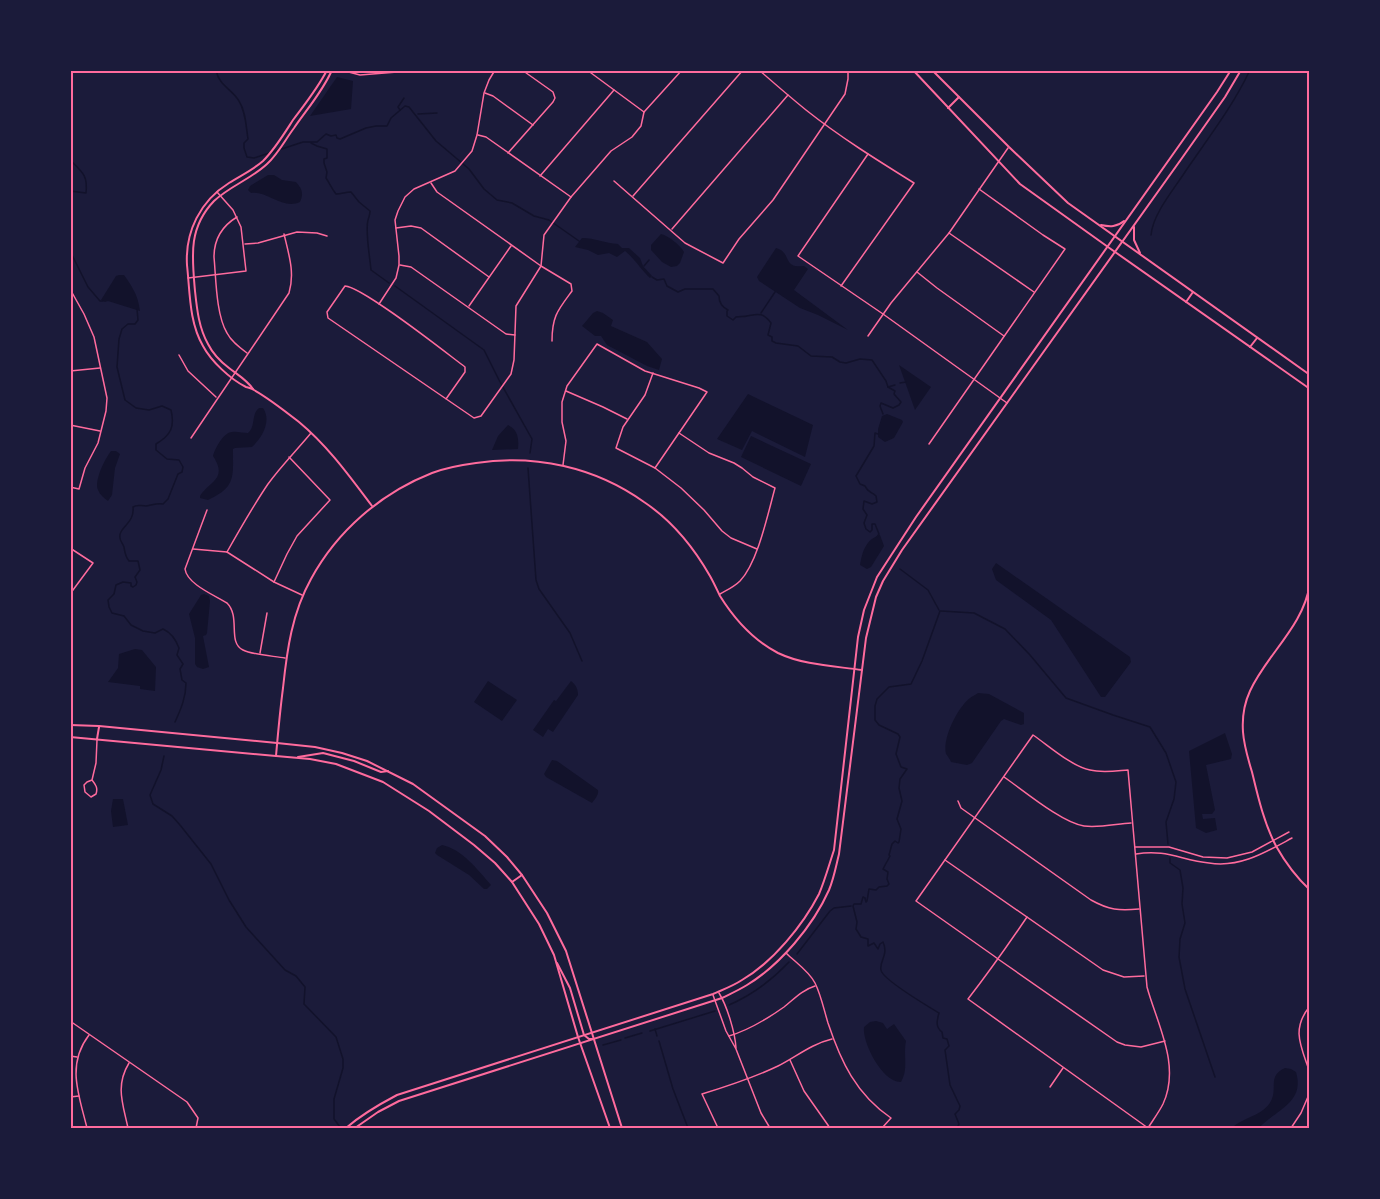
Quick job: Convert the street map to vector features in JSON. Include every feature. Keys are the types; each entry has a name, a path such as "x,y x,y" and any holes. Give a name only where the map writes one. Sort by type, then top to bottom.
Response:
{"main road":[{"path":"327,70 266,158 217,192 201,210 192,227 186,255 193,316 198,336 208,354 232,377 253,389 311,433 334,457 372,507"},
{"path":"253,389 249,382 220,361 203,334 198,315 194,278 192,255 194,238 205,213 220,196 256,173 271,160 320,91 332,70"},
{"path":"913,70 1020,184 1310,389"},
{"path":"932,70 1068,203 1310,375"},
{"path":"346,1128 375,1106 397,1095 718,992 742,981 757,970 788,939 818,895 834,850 858,637 869,594 877,577 916,517 1231,70"},
{"path":"355,1128 399,1101 722,998 754,981 786,953 808,924 828,891 834,876 840,851 866,638 876,597 883,581 902,550 1225,97 1241,70"},
{"path":"948,108 959,97"},
{"path":"1100,225 1119,225 1129,217"},
{"path":"1135,225 1134,241 1141,255"},
{"path":"1186,302 1193,292"},
{"path":"1250,346 1257,338"},
{"path":"276,756 290,632 310,579 327,553 348,528 372,507 432,473 463,465 492,461 540,461 586,471 609,481 628,491 666,519 690,545 735,619 761,643 779,653 805,662 862,670"},
{"path":"916,517 923,522"},
{"path":"1310,584 1305,605 1298,620 1253,684 1245,705 1243,726 1245,747 1261,807 1273,840 1287,863 1310,890"},
{"path":"70,725 277,743 315,747 342,753 367,761 413,784 485,836 522,875 547,913 566,951 622,1128"},
{"path":"97,739 99,726"},
{"path":"70,737 296,758 336,764 383,782 429,811 474,845 512,882 539,924 570,988 584,1035 594,1039"},
{"path":"296,758 327,754 354,761 381,772 388,771"},
{"path":"837,826 843,827"},
{"path":"512,882 522,875"},
{"path":"554,955 578,1037 610,1128"},
{"path":"484,1068 486,1074"}],"street":[{"path":"341,70 356,75 423,70"},
{"path":"379,304 396,278 399,265 395,220 398,211 405,197 414,189 455,171 472,151 484,93 495,70"},
{"path":"508,153 555,98 553,92 522,70"},
{"path":"586,70 644,112"},
{"path":"446,399 465,372 465,367 379,304 351,286 345,286 327,312 328,318 446,399 474,418 481,416 511,375 514,360 516,306 541,266 544,235 571,197 611,151 632,137 641,126 644,112 682,70"},
{"path":"632,197 743,70"},
{"path":"759,70 825,124 914,183 841,286"},
{"path":"614,181 685,243 723,263 739,239 773,200 845,94 848,70"},
{"path":"540,176 614,90"},
{"path":"484,93 493,96 533,125"},
{"path":"671,230 788,95"},
{"path":"477,135 486,137 571,197"},
{"path":"867,336 916,271 949,233 1009,147"},
{"path":"868,154 798,256 1007,403"},
{"path":"430,183 437,192 570,284 572,291 555,315 552,340"},
{"path":"929,444 1065,249 979,189"},
{"path":"189,278 246,271 241,227 237,217 217,192"},
{"path":"237,217 222,230 217,238 214,257 215,275 221,318 226,332 234,343 248,353"},
{"path":"396,228 411,226 421,228 489,277"},
{"path":"244,244 258,243 297,232 327,236"},
{"path":"949,233 1034,292"},
{"path":"191,438 289,293 292,266 284,234"},
{"path":"468,307 511,245"},
{"path":"399,265 411,267 506,334 515,335"},
{"path":"916,271 1004,336"},
{"path":"70,289 94,337 107,398 96,449 85,468 79,489 70,487"},
{"path":"563,465 566,441 561,408 565,390 597,344 645,371 707,392 655,468"},
{"path":"179,355 188,371 217,398"},
{"path":"70,371 101,368"},
{"path":"652,373 645,395 627,420 616,448 655,468 704,510 722,531 731,538 757,549"},
{"path":"565,390 627,420"},
{"path":"70,425 101,431"},
{"path":"679,432 709,453 734,463 753,477 775,488 757,549 746,573 739,582 719,595"},
{"path":"226,552 269,483 311,433"},
{"path":"274,582 297,536 330,500 289,457"},
{"path":"207,510 185,569 186,576 231,606 238,646 245,651 286,658"},
{"path":"70,548 93,563 70,594"},
{"path":"192,549 226,552 284,588 303,595"},
{"path":"260,654 267,613"},
{"path":"1027,917 998,959 968,999 1148,1128 1163,1104 1169,1087 1169,1060 1165,1041 1145,976 1128,770 1104,772 1089,770 1074,764 1033,735 916,901 998,959 1117,1042 1141,1047 1165,1041"},
{"path":"92,780 97,790 96,794 91,797 85,792 84,785 92,780 95,772 97,739"},
{"path":"1004,777 1072,823 1086,826 1132,823"},
{"path":"958,801 961,808 1098,904 1105,908 1119,910 1139,909"},
{"path":"1134,847 1169,847 1210,858 1227,858 1252,852 1289,832"},
{"path":"1135,854 1158,853 1210,864 1230,864 1241,862 1292,838"},
{"path":"945,860 1103,970 1124,977 1145,976"},
{"path":"786,953 808,974 816,986 838,1052 852,1079 867,1098 891,1118 882,1128"},
{"path":"729,1036 766,1018 804,991 816,986"},
{"path":"718,992 722,998 747,1080 770,1128"},
{"path":"713,994 736,1049"},
{"path":"1310,1006 1302,1019 1298,1037 1299,1046 1310,1073"},
{"path":"70,1021 187,1102 198,1118 196,1128"},
{"path":"87,1128 75,1074 78,1057 90,1034"},
{"path":"718,1128 702,1094 747,1080 790,1060 818,1043 834,1039"},
{"path":"70,1056 78,1057"},
{"path":"790,1060 804,1091 830,1128"},
{"path":"128,1128 121,1082 130,1062"},
{"path":"1050,1087 1063,1067"},
{"path":"1291,1128 1301,1113 1310,1092"},
{"path":"70,1097 79,1096"},
{"path":"136,1128 145,1128"}],"shaded area":[{"path":"337,77 353,81 351,109 310,116"},
{"path":"268,175 296,182 302,191 300,202 288,204 251,193 248,190 250,186"},
{"path":"661,234 674,241 684,252 677,266 671,267 662,262 651,250 651,245"},
{"path":"582,238 629,248 640,258 643,266 652,276 650,278 625,251 617,257 609,253 598,255 575,247"},
{"path":"776,248 784,253 793,265 804,266 808,269 794,290 848,330 800,308 759,281 757,277"},
{"path":"124,275 132,288 140,311 101,300 116,276"},
{"path":"597,311 613,320 611,326 647,342 662,359 659,370 607,345 601,336 595,336 582,326"},
{"path":"899,365 931,387 915,410"},
{"path":"748,394 813,425 805,457 752,431 742,450 717,439"},
{"path":"259,408 263,408 266,413 266,424 259,439 252,447 233,449 231,480 224,490 208,500 200,498 218,475 219,470 213,456 220,441 229,433 248,433"},
{"path":"887,414 903,422 894,438 885,442 878,437 878,429 882,416"},
{"path":"508,425 517,435 518,449 492,450 498,436"},
{"path":"751,436 811,464 801,486 741,457"},
{"path":"111,451 120,454 115,468 112,495 108,501 97,486 101,470"},
{"path":"880,535 884,546 871,567 867,569 860,565 864,551 871,540"},
{"path":"996,563 1130,657 1131,662 1105,697 1101,697 1051,620 996,580 992,569"},
{"path":"204,594 209,596 210,601 207,633 203,636 209,667 203,669 195,664 195,638 189,614"},
{"path":"135,649 142,650 156,667 155,691 140,689 140,686 108,682 118,668 119,654"},
{"path":"488,681 517,700 502,721 474,702"},
{"path":"571,681 578,695 553,732 548,729 543,737 533,730"},
{"path":"978,693 989,694 1024,713 1024,724 1004,719 972,763 967,765 951,762 945,747 952,723 965,702"},
{"path":"1225,733 1232,754 1231,759 1206,765 1215,810 1212,814 1202,814 1203,819 1215,818 1217,830 1206,833 1196,828 1189,751"},
{"path":"552,760 557,761 598,790 592,803 546,777 544,774"},
{"path":"113,799 123,799 128,825 113,827 111,811"},
{"path":"442,845 463,855 491,885 484,889 469,875 437,855 435,853 437,848"},
{"path":"876,1021 883,1023 887,1029 894,1024 906,1041 905,1072 901,1082 894,1081 887,1076 870,1052 864,1027"},
{"path":"1285,1068 1296,1072 1298,1083 1297,1091 1288,1104 1259,1128 1232,1128 1267,1106 1273,1096 1276,1075"}],"waterway":[{"path":"199,70 210,70"},
{"path":"216,70 220,80 236,97 243,110 248,139 244,143 247,157 254,158 303,142 317,142 326,134 336,135 340,139 366,128 387,126 391,118 405,106 409,107 436,141 469,169 484,189 497,200 512,203 534,216 549,220 579,241"},
{"path":"1151,235 1156,218 1165,201 1228,109 1250,70"},
{"path":"400,110 398,107 404,98"},
{"path":"418,114 437,113"},
{"path":"311,143 327,149 327,158 324,159 326,178 336,194 351,192 370,211 367,231 371,270 389,283"},
{"path":"70,160 83,174 86,193 70,191"},
{"path":"70,251 88,287 100,301 103,301"},
{"path":"644,266 649,260"},
{"path":"652,277 657,280 664,279 667,286 678,292 685,289 713,289 719,296 721,305 728,310 727,316 733,320 736,317 763,315 771,323 768,335 776,343 798,346 811,356 832,357 840,362 872,360 888,387 895,391 894,394 901,402 893,408 881,403 883,414"},
{"path":"395,286 484,350 532,439 530,453"},
{"path":"761,313 775,292"},
{"path":"137,309 138,320 135,324 128,324 122,329 119,339 117,367 125,400 136,408 149,410 162,406 171,410 171,430 156,444 156,450 167,459 179,460 183,467 168,499 163,504 133,507 132,517 121,531 120,540 129,561 138,561 140,570 135,577 137,582 133,587 131,583 123,582 116,585 114,594 108,600 112,613 124,616 131,625 143,631 155,633 163,629 176,642 179,648 177,655 183,664 180,669 182,680 186,683 183,703 175,722"},
{"path":"900,383 906,382"},
{"path":"888,387 895,385"},
{"path":"877,537 879,534 875,524 872,524 870,532 866,529 864,523 867,515 863,509 864,501 872,504 877,502 876,496 860,484 856,476 874,446 875,433 878,434"},
{"path":"528,468 536,580 539,589 570,633 582,661"},
{"path":"900,569 928,590 939,610"},
{"path":"940,611 911,684 889,687 877,699 875,720 879,725 900,737 896,754 901,767 907,769 900,779 899,788 902,801 897,819 901,829 899,842 895,841 892,844 890,856 883,869 888,872 889,884 876,890 869,889 867,901 863,897 861,904 853,906 857,922 856,929 861,937 868,939 868,946 874,943 878,949 883,942 885,947 881,967 883,974 907,993 939,1013 937,1026 943,1038 947,1039 949,1046 945,1050 950,1085 960,1106 955,1114 959,1124 957,1128"},
{"path":"941,611 974,613 1005,629 1066,698 1150,727 1166,753 1176,782 1174,799 1166,822 1168,844"},
{"path":"164,756 161,770 150,795 153,804 172,816 211,864 246,927 285,970 296,976 305,987 304,1004 336,1037 343,1059 343,1068 334,1099 334,1119 340,1127"},
{"path":"1170,858 1170,863 1180,870 1183,888 1182,904 1185,923 1180,939 1179,957 1185,989 1215,1077"},
{"path":"797,954 830,911 834,908 851,906"},
{"path":"729,1005 746,997 776,975 789,962"},
{"path":"650,1031 715,1011"},
{"path":"655,1029 657,1036"},
{"path":"625,1038 642,1033"},
{"path":"603,1045 621,1040"},
{"path":"659,1041 673,1089 688,1128"}]}
